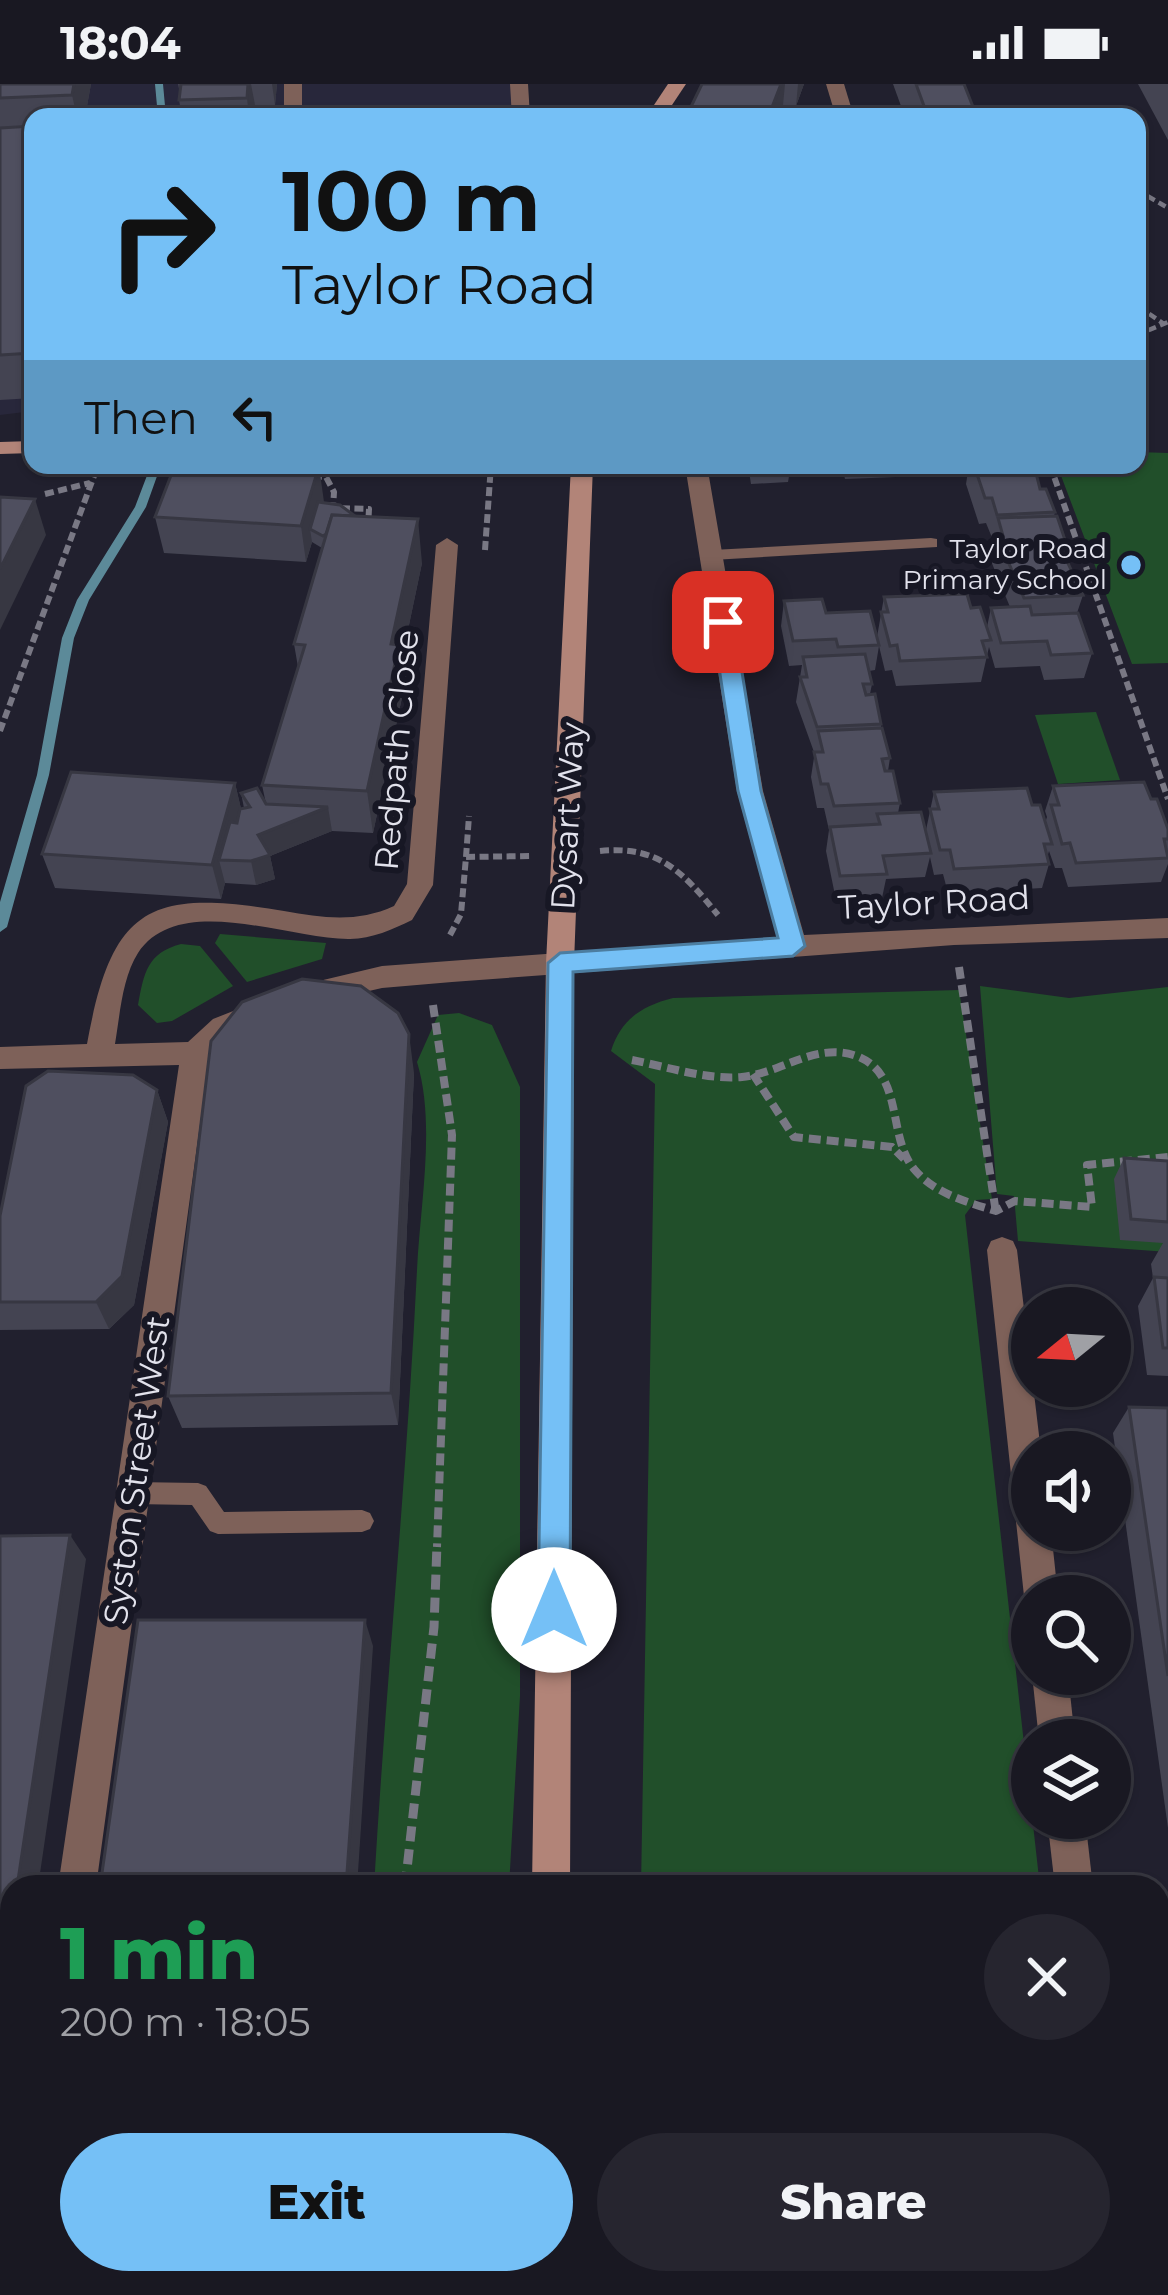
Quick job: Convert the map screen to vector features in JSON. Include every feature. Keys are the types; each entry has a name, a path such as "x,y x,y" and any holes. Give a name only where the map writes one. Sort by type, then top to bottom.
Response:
{"street":[{"name":"Dysart Way","path":"551,1875 560,963 582,474"},
{"path":"698,474 750,791 793,946"},
{"name":"Redpath Close","path":"99,1055 121,962 147,924 208,913 349,930 403,913 420,884 447,545"},
{"name":"Taylor Road","path":"195,1053 223,1027 304,995 382,976 954,935 1168,928"},
{"path":"13,1058 195,1053"},
{"name":"Syston Street West","path":"79,1875 195,1053"},
{"path":"1002,1250 1023,1431"},
{"path":"1068,1839 1073,1875"}],"lane":[{"path":"712,555 931,543"},
{"path":"134,1493 198,1494 218,1523 362,1521"}],"path":[{"path":"0,731 94,474"},
{"path":"327,474 334,492 333,508 369,509 367,544"},
{"path":"1053,474 1168,799"},
{"path":"302,476 326,477"},
{"path":"45,494 91,483"},
{"path":"406,1875 434,1627 452,1135 430,1011 452,970 449,936 461,914 466,856 565,856 634,845 658,853 689,877 722,919 732,949"},
{"path":"954,935 1002,1250"},
{"path":"632,1060 739,1077 816,1051 854,1054 877,1066 895,1103 907,1161"},
{"path":"753,1075 794,1137 892,1147 939,1192 996,1211 1015,1202 1092,1207 1088,1165 1168,1157"}],"shaded area":[{"path":"0,84 526,84 524,108 24,108 24,412 0,415"}],"green space":[{"name":"Taylor Road Primary School","path":"1146,452 1168,453 1168,663 1132,664 1060,474 1146,474"},
{"path":"1096,712 1120,780 1058,784 1035,715"},
{"path":"220,934 326,943 322,959 247,982 215,943"},
{"path":"181,944 200,946 233,986 172,1021 157,1023 138,1005 142,983 154,959"},
{"path":"980,986 1069,998 1168,987 1168,1252 1018,1241 1014,1196 997,1194"},
{"path":"959,990 992,1199 976,1200 965,1215 1011,1627 1011,1695 1019,1695 1021,1719 1011,1719 1011,1839 1035,1839 1039,1875 641,1875 655,1084 611,1051 634,1015 673,998"},
{"path":"459,1013 492,1025 520,1087 520,1696 510,1875 375,1875 425,1165 423,1086 417,1062 438,1015"}],"building":[{"path":"0,84 74,84 72,95 0,98"},
{"path":"181,84 248,84 247,98 179,100"},
{"path":"702,84 781,84 772,108 690,108"},
{"path":"916,84 964,84 973,108 925,108"},
{"path":"24,127 24,354 0,355 0,128"},
{"path":"172,474 317,474 301,526 155,517"},
{"path":"977,474 1036,474 1055,512 997,515 992,498 985,498"},
{"path":"0,497 35,499 0,569"},
{"path":"318,502 340,505 355,516 332,515 323,536 310,529"},
{"path":"332,515 418,519 391,644 399,645 367,791 262,785 305,645 294,644"},
{"path":"1057,516 1065,540 1057,540 1083,595 1024,598 997,536 1003,536 998,518"},
{"path":"967,594 971,608 980,607 991,640 982,641 987,657 900,661 897,645 890,646 881,612 888,612 884,597"},
{"path":"822,599 826,613 870,611 879,645 838,647 836,639 793,641 784,601"},
{"path":"1030,606 1032,615 1078,613 1092,653 1051,655 1047,641 1001,643 991,608"},
{"path":"865,654 872,684 863,684 866,695 875,694 881,724 817,727 800,677 807,677 803,657"},
{"path":"882,728 890,758 882,759 885,771 893,771 900,803 834,806 828,784 821,784 814,752 823,752 818,731"},
{"path":"71,772 235,783 212,865 42,854"},
{"path":"1144,782 1151,799 1157,799 1168,829 1168,839 1164,839 1168,858 1076,863 1070,843 1062,844 1051,805 1059,805 1053,786"},
{"path":"257,788 266,804 328,807 258,835 270,855 251,861 219,860 230,822 237,823 240,809 250,807 241,793"},
{"path":"1027,788 1032,805 1040,805 1052,844 1044,844 1049,864 954,869 950,850 940,850 930,809 939,809 934,792"},
{"path":"921,812 931,853 883,856 887,874 840,876 830,827 880,824 877,814"},
{"path":"302,979 361,986 398,1013 409,1034 391,1393 168,1396 211,1041 242,1002"},
{"path":"48,1071 133,1075 157,1090 122,1276 96,1302 0,1302 0,1216 26,1086"},
{"path":"1124,1158 1168,1161 1168,1222 1131,1219"},
{"path":"1154,1277 1168,1278 1168,1348 1163,1348"},
{"path":"1129,1407 1168,1408 1168,1676"},
{"path":"70,1535 19,1875 0,1875 0,1536"},
{"path":"138,1620 365,1620 347,1875 102,1875"}],"waterway":[{"path":"159,84 161,108"},
{"path":"0,927 43,775 74,620 140,507 153,474"}],"place":[{"name":"Taylor Road Primary School","path":"1131,565"}],"route":[{"path":"554,1610 560,963 793,946 750,791 723,622"}]}
